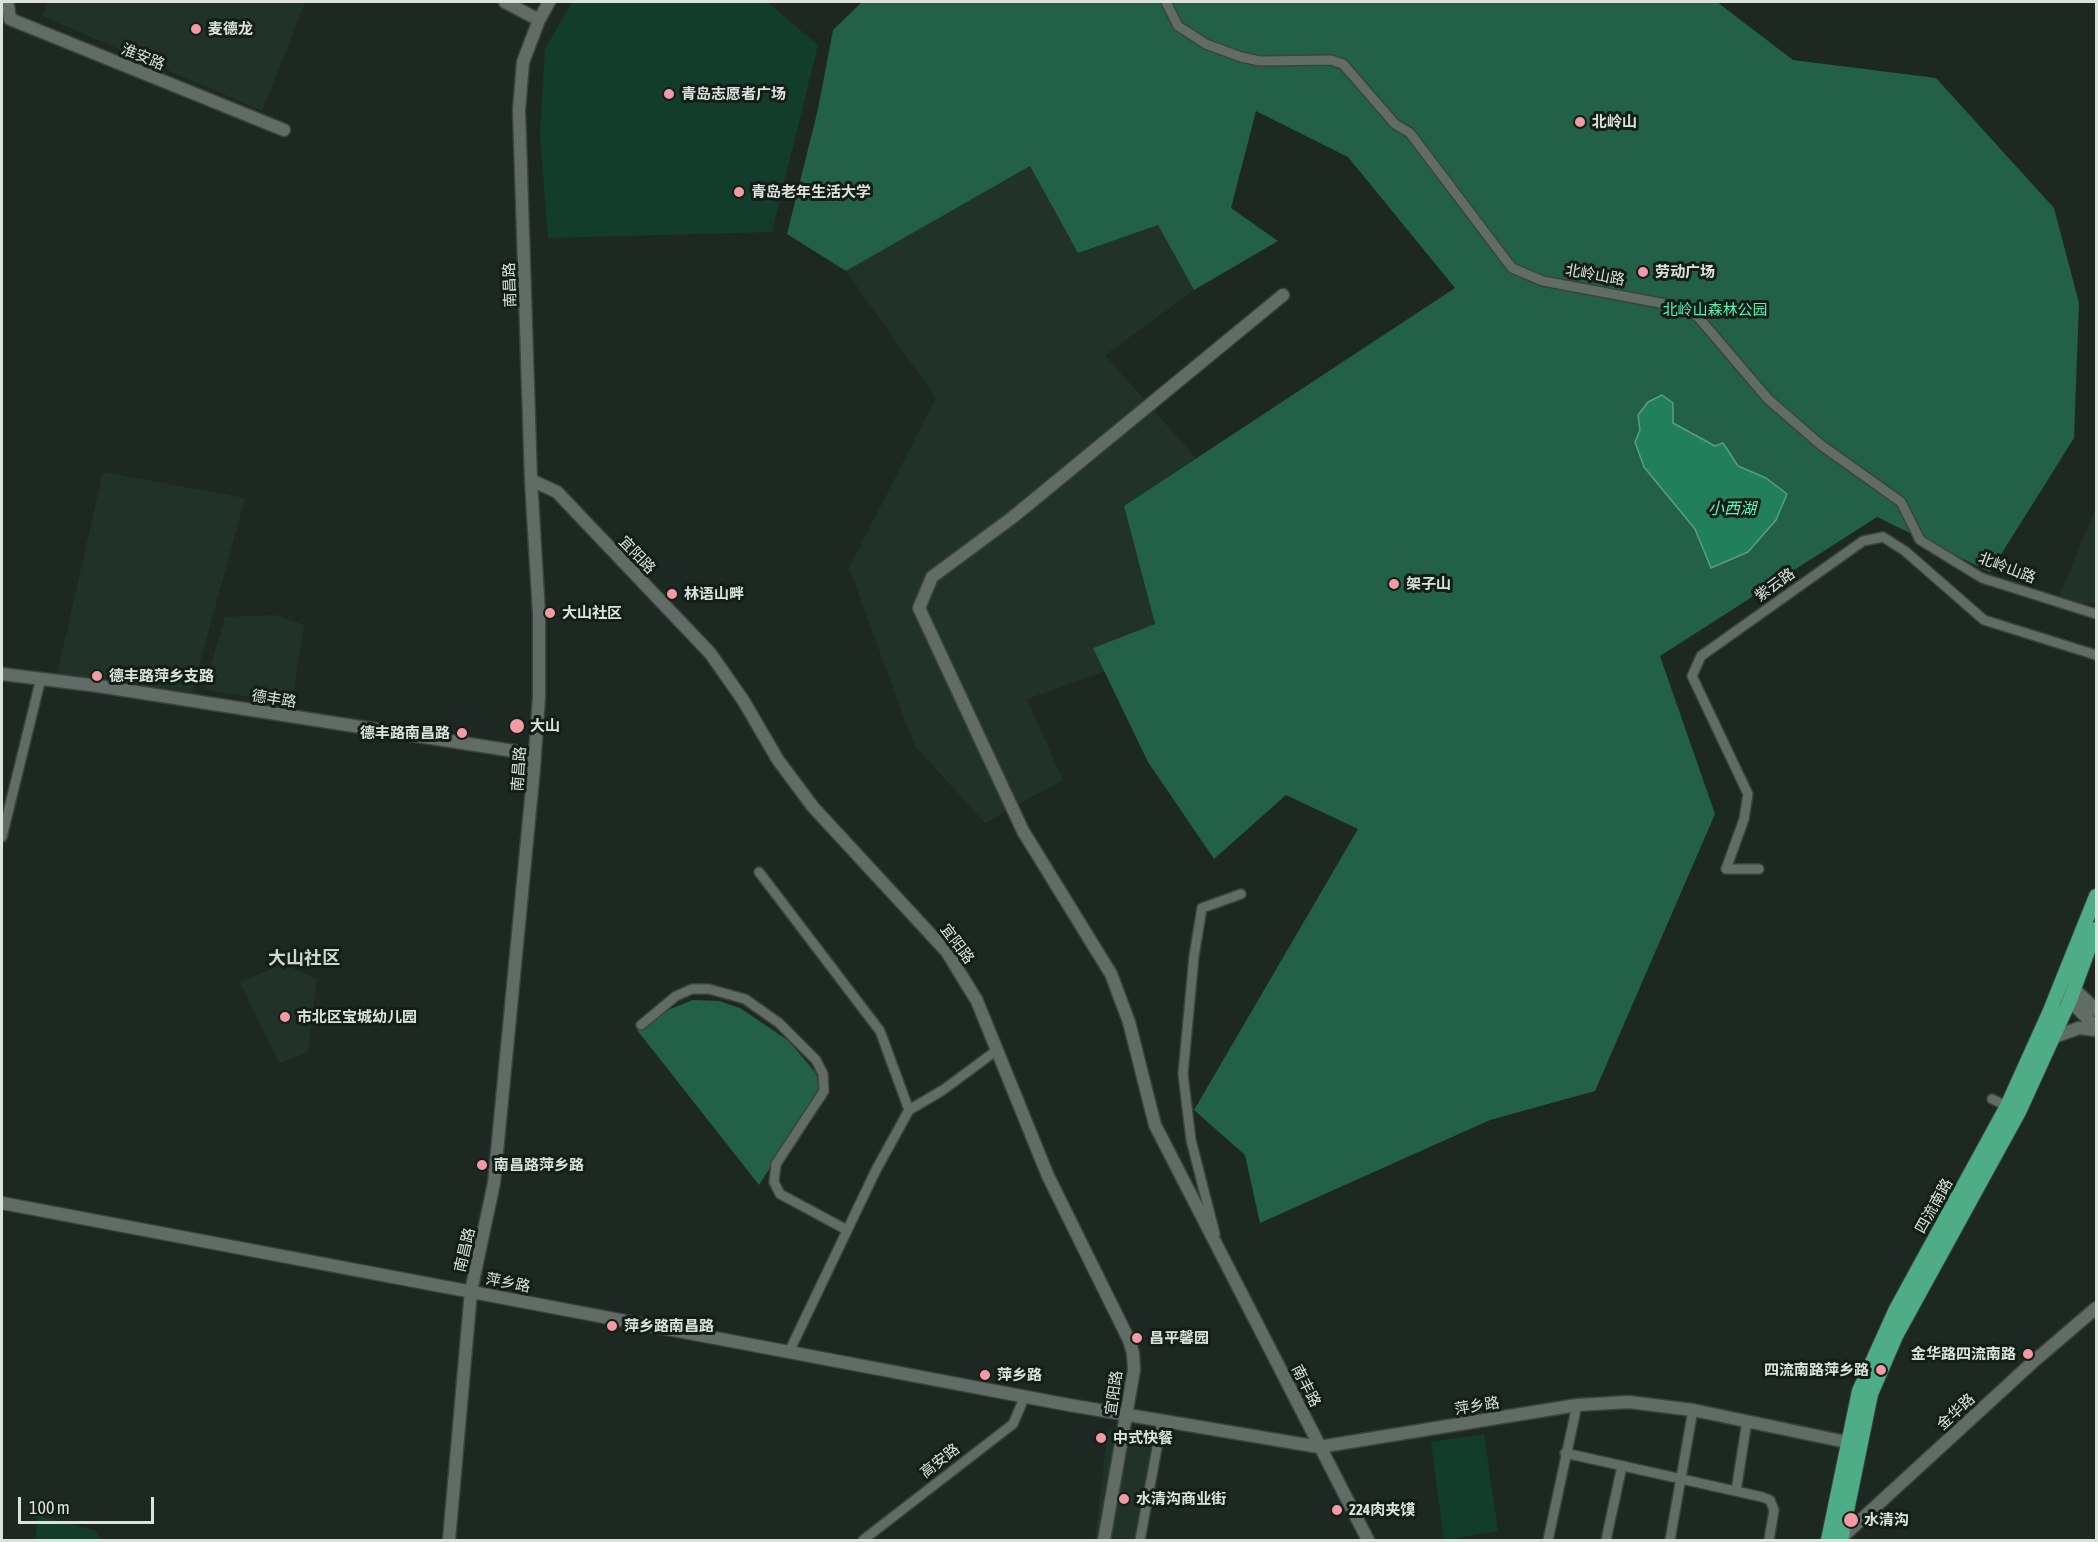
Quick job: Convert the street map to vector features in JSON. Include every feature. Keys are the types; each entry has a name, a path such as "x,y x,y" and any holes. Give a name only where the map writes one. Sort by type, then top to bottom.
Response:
{"main road":[{"path":"505,2 539,20"},
{"name":"南昌路","path":"449,1540 471,1291 495,1184 539,698 539,614 531,480 519,110 523,62 539,20 549,2"},
{"name":"淮安路","path":"2,3 8,6 10,19 284,130"},
{"name":"南丰路","path":"1283,295 1013,517 932,577 919,608 1023,831 1111,974 1129,1022 1155,1125 1368,1540"},
{"name":"宜阳路","path":"531,480 557,492 710,653 743,699 778,760 813,807 947,952 977,1001 1048,1176 1129,1340 1134,1370 1104,1540"},
{"name":"德丰路","path":"2,674 41,678 514,751 534,768"},
{"name":"四流南路","path":"2013,1109 2097,896"},
{"name":"四流南路","path":"1840,1539 1859,1391 1882,1336 2054,1037 2097,929"},
{"path":"2061,984 2097,1010"},
{"path":"2072,994 2097,1028"},
{"path":"2054,1037 2079,1028 2097,1028"},
{"name":"萍乡路","path":"2,1203 1127,1415 1319,1447 1577,1405 1629,1402 1693,1410 1853,1443"},
{"name":"金华路","path":"1840,1539 2033,1362 2097,1308"},
{"name":"四流南路","path":"1828,1540 1853,1443"}],"street":[{"name":"北岭山路","path":"1166,2 1178,26 1206,44 1241,57 1260,61 1330,60 1343,64 1395,124 1410,133 1512,267 1543,281 1687,308 1699,318 1768,399 1821,446 1902,502 1920,540 1982,578 2097,614"},
{"name":"紫云路","path":"1759,869 1726,869 1744,819 1748,794 1692,676 1701,656 1863,541 1883,537 1905,551 1984,620 2097,655"},
{"path":"2,837 41,678"},
{"path":"759,872 880,1031 909,1110"},
{"path":"1218,1244 1191,1140 1183,1074 1194,956 1202,908 1241,894"},
{"path":"641,1024 676,996 692,989 710,989 745,999 779,1023 816,1060 823,1074 824,1091 776,1164 774,1182 780,1194 847,1230"},
{"path":"789,1352 876,1170 909,1110 943,1090 997,1050"},
{"path":"1992,1099 2013,1109"},
{"name":"高安路","path":"863,1540 1013,1424 1025,1396"},
{"path":"1548,1540 1577,1405"},
{"path":"1670,1540 1679,1478 1693,1410"},
{"path":"1140,1540 1162,1421"},
{"path":"1736,1491 1747,1421"},
{"path":"1565,1453 1770,1500 1774,1510 1769,1540"},
{"path":"1606,1540 1622,1466"}],"shaded area":[{"path":"47,2 305,2 262,111 42,16"},
{"path":"572,2 767,2 818,45 772,232 548,238 540,135 545,49"},
{"path":"1030,166 1078,252 1158,225 1194,290 1105,355 1196,458 1124,506 1155,624 1093,648 1105,671 1027,699 1063,780 985,823 914,745 849,568 936,398 846,271"},
{"path":"103,472 245,498 191,695 57,674"},
{"path":"2096,508 2096,603 2056,604"},
{"path":"275,615 304,625 292,704 204,689 225,617"},
{"name":"市北区宝城幼儿园","path":"283,964 317,979 308,1052 279,1063 240,982"},
{"name":"水清沟商业街","path":"1108,1429 1154,1436 1144,1540 1095,1540"},
{"path":"1484,1434 1498,1531 1444,1540 1431,1442"},
{"path":"37,1515 96,1531 101,1540 36,1540"}],"green space":[{"name":"北岭山森林公园","path":"862,2 1717,2 1793,60 1936,78 2054,208 2079,303 2074,438 1990,572 1877,517 1660,656 1715,814 1595,1091 1490,1120 1260,1223 1245,1155 1194,1110 1358,829 1286,795 1214,859 1148,762 1093,648 1155,624 1124,506 1455,288 1348,157 1256,111 1231,208 1278,241 1194,290 1158,225 1078,253 1030,166 846,271 787,234 818,109 833,30"},
{"path":"693,1000 719,1001 740,1008 789,1041 815,1072 819,1081 819,1092 759,1185 637,1030 665,1011"}],"water":[{"name":"小西湖","path":"1662,395 1673,403 1673,423 1715,446 1723,443 1738,466 1766,478 1787,494 1776,520 1748,552 1711,568 1695,529 1644,467 1635,442 1640,430 1638,415 1648,402"}],"place":[{"name":"麦德龙","path":"196,29"},
{"name":"青岛志愿者广场","path":"669,94"},
{"name":"北岭山","path":"1580,122"},
{"name":"青岛老年生活大学","path":"739,192"},
{"name":"劳动广场","path":"1643,272"},
{"name":"架子山","path":"1394,584"},
{"name":"林语山畔","path":"672,594"},
{"name":"大山社区","path":"550,613"},
{"name":"德丰路萍乡支路","path":"97,676"},
{"name":"大山","path":"517,726"},
{"name":"德丰路南昌路","path":"462,733"},
{"name":"市北区宝城幼儿园","path":"285,1017"},
{"name":"南昌路萍乡路","path":"482,1165"},
{"name":"萍乡路南昌路","path":"612,1326"},
{"name":"昌平馨园","path":"1137,1338"},
{"name":"金华路四流南路","path":"2028,1354"},
{"name":"四流南路萍乡路","path":"1881,1370"},
{"name":"萍乡路","path":"985,1375"},
{"name":"中式快餐","path":"1101,1438"},
{"name":"水清沟商业街","path":"1124,1499"},
{"name":"224肉夹馍","path":"1337,1510"},
{"name":"水清沟","path":"1851,1520"}],"district":[{"name":"大山社区","path":"304,958"}]}
